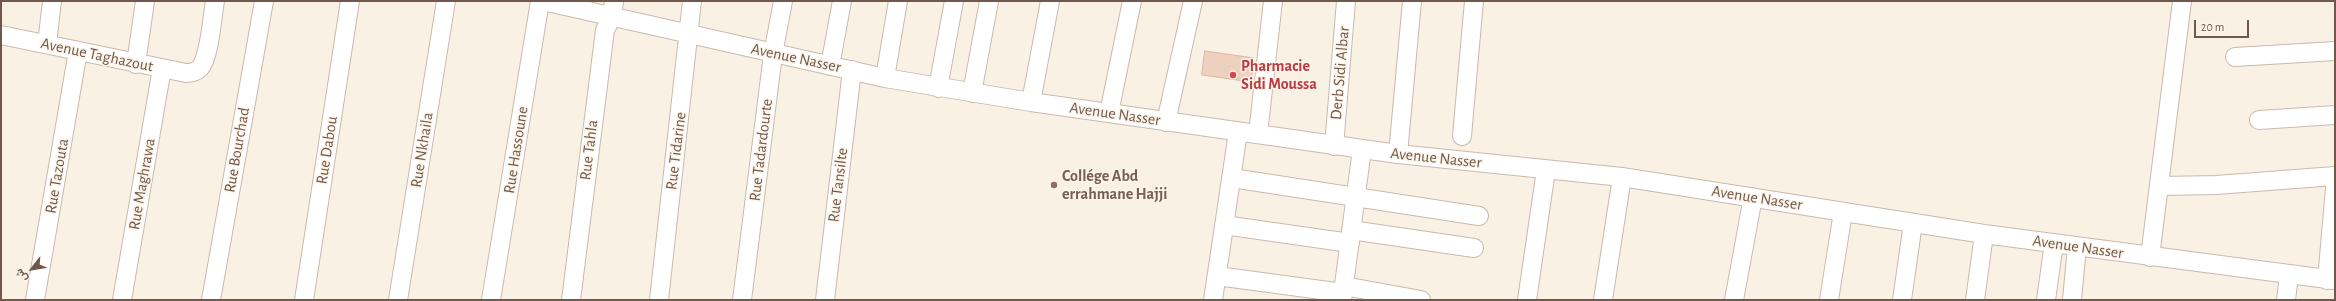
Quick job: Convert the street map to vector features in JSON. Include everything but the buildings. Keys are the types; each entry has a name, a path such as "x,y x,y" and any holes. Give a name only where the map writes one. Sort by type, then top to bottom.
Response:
{"street":[{"path":"47,44 52,1"},
{"path":"136,64 145,1"},
{"name":"Avenue Taghazout","path":"1,35 136,64 186,73 194,73 201,68 205,59 215,1"},
{"name":"Rue Bourchad","path":"211,300 264,1"},
{"name":"Rue Dabou","path":"304,300 350,1"},
{"name":"Rue Nkhaila","path":"398,300 446,1"},
{"name":"Avenue Nasser","path":"542,1 613,9 690,34 773,54 938,88 1334,146 1459,161 1622,177 1984,234 2331,280"},
{"name":"Rue Hassoune","path":"491,300 542,1"},
{"name":"Rue Tidarine","path":"658,300 690,34 692,1"},
{"name":"Rue Tadardourte","path":"742,300 773,54 783,1"},
{"path":"830,66 842,1"},
{"path":"885,78 898,1"},
{"path":"938,88 954,1"},
{"path":"972,93 989,1"},
{"path":"1031,102 1050,1"},
{"path":"1109,114 1132,1"},
{"path":"1166,122 1193,1"},
{"path":"1258,134 1273,1"},
{"name":"Derb Sidi Albar","path":"1334,146 1346,1"},
{"path":"1398,154 1412,1"},
{"path":"1459,161 1474,1"},
{"path":"2150,257 2182,1"},
{"name":"Rue Tahla","path":"571,300 605,30 613,9"},
{"name":"Rue Tazouta","path":"35,300 78,51"},
{"path":"2235,58 2335,51"},
{"name":"Rue Maghrawa","path":"122,300 162,68"},
{"name":"Rue Tansilte","path":"825,300 852,70"},
{"path":"2259,120 2335,115"},
{"path":"1213,300 1238,132"},
{"path":"1343,293 1362,149"},
{"path":"1527,300 1546,170"},
{"path":"2160,186 2216,185 2335,176"},
{"path":"1603,300 1622,177"},
{"path":"1232,178 1479,216"},
{"path":"2331,280 2335,188"},
{"path":"1734,300 1753,197"},
{"path":"1829,300 1842,212"},
{"path":"1902,300 1913,223"},
{"path":"1224,225 1474,248"},
{"path":"1975,300 1984,234"},
{"path":"2046,300 2054,243"},
{"path":"2072,300 2077,246"},
{"path":"2286,300 2289,275"},
{"path":"1217,276 1343,293 1421,300"}],"place":[{"name":"Pharmacie Sidi Moussa","path":"1233,75"},
{"name":"Collége Abd errahmane Hajji","path":"1054,185"}]}
